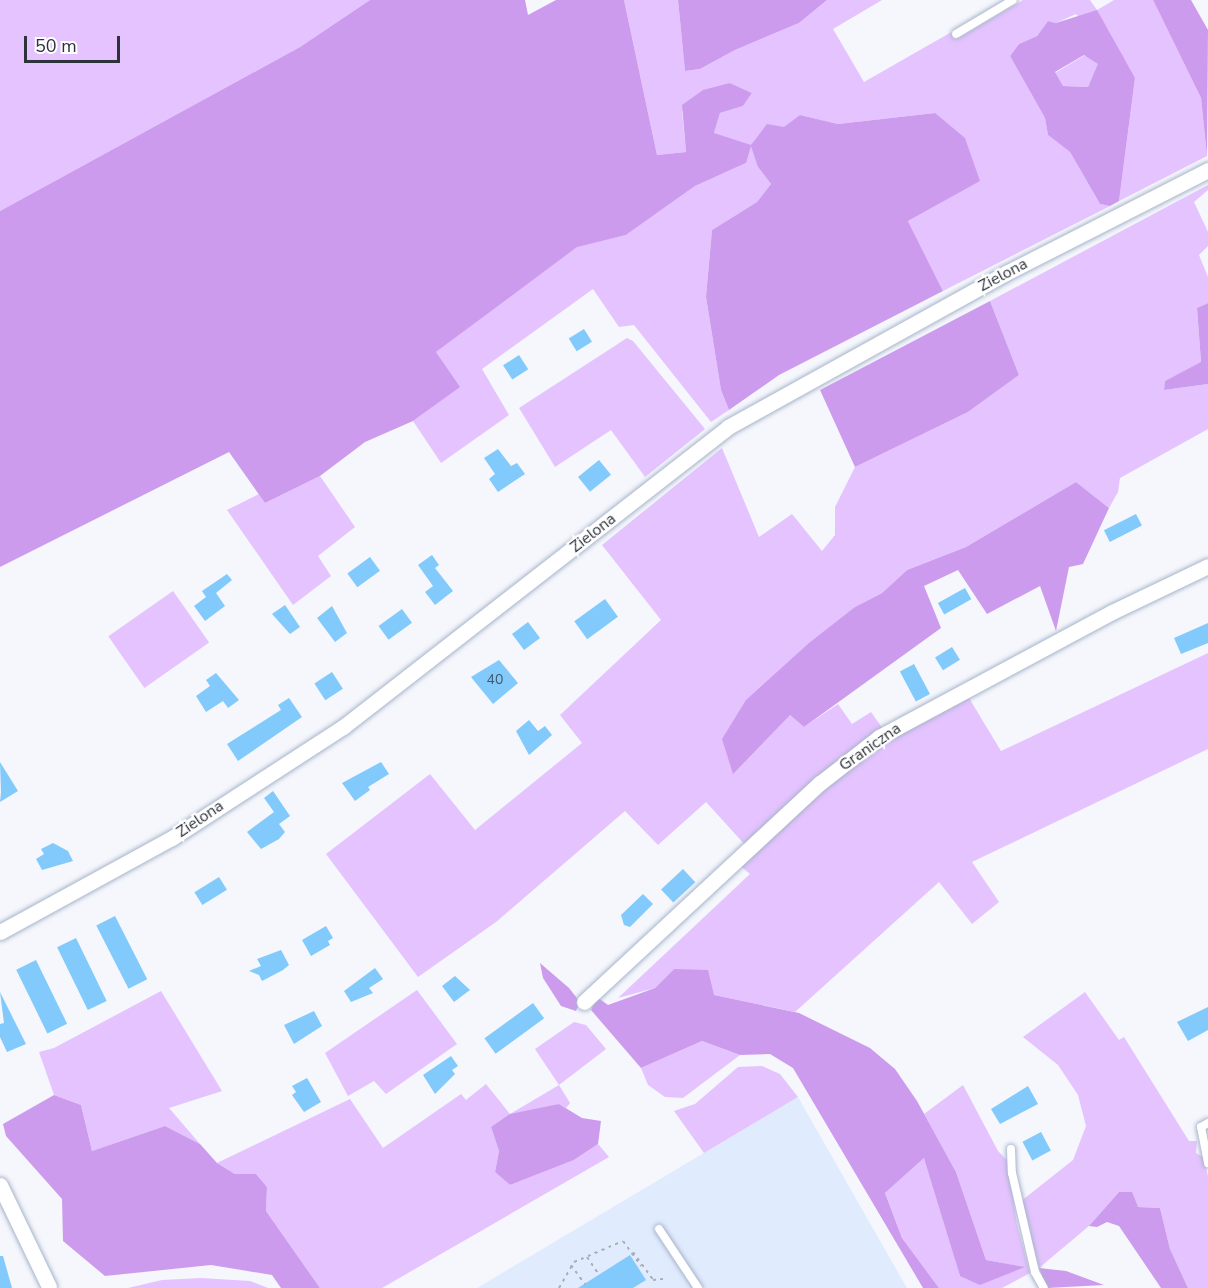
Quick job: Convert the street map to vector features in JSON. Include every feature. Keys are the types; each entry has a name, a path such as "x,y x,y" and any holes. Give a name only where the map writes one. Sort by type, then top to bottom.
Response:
{"street":[{"name":"Zielona","path":"0,932 172,838 343,727 728,427 1006,273 1208,170"},
{"name":"Graniczna","path":"584,1002 820,783 879,737 1112,612 1208,566"},
{"path":"0,1185 49,1287"}],"lane":[{"path":"956,34 1013,0"},
{"path":"1208,1123 1201,1127 1208,1163"},
{"path":"1011,1149 1012,1173 1035,1272 1044,1288"},
{"path":"659,1229 698,1288"}],"path":[{"path":"559,1288 571,1265 623,1241 640,1266"},
{"path":"629,1250 639,1255 653,1280 663,1279"},
{"path":"586,1257 598,1275"},
{"path":"571,1265 585,1284"}],"shaded area":[{"path":"0,0 370,0 300,47 0,211"},
{"path":"370,0 525,0 528,15 556,0 624,0 657,155 686,152 682,105 703,90 730,83 752,93 743,106 720,113 714,133 751,145 767,124 784,127 800,115 838,124 935,113 965,138 980,181 908,221 943,291 779,375 729,410 721,390 706,297 712,230 757,202 771,184 758,167 751,146 746,163 695,186 626,235 577,247 436,352 460,387 413,421 365,442 320,476 265,503 229,452 0,567 0,211 300,47"},
{"path":"624,0 678,0 685,71 700,69 735,50 799,23 827,0 882,0 833,29 864,82 955,30 959,38 1023,0 1090,0 1097,10 1114,0 1153,0 1201,98 1207,156 1119,201 1135,78 1076,14 1056,23 1048,21 1037,36 1019,44 1010,56 1045,118 1048,135 1070,152 1100,204 1110,206 943,291 908,221 979,181 935,113 838,124 800,115 758,167 771,184 757,202 712,230 706,297 721,390 729,410 711,422 634,325 619,327 593,289 482,369 509,415 441,463 413,421 459,387 436,352 577,246 626,235 695,186 746,163 714,133 720,113 743,106 752,93 730,83 682,111 686,152 657,155"},
{"path":"678,0 827,0 799,23 735,50 700,69 685,71"},
{"path":"1153,0 1191,0 1208,30 1207,156 1201,98"},
{"path":"1097,10 1135,78 1119,201 1110,206 1100,204 1070,152 1048,135 1045,118 1010,56 1019,44 1037,36 1048,21 1056,23","holes":["1084,55 1098,64 1088,87 1063,86 1055,72"]},
{"path":"1085,55 1099,64 1088,87 1063,86 1055,73"},
{"path":"1208,185 1208,190 1194,202 1208,232 1208,246 1199,255 1208,277 1208,303 1197,308 1201,363 1165,381 1164,390 1208,384 1208,429 1120,478 1118,492 1109,508 1076,482 966,547 907,570 882,593 855,607 790,715 804,727 838,704 852,724 871,712 883,729 747,847 706,802 658,845 625,811 496,922 418,977 326,854 430,774 475,830 582,743 560,715 661,620 602,545 722,448 759,537 792,514 822,551 835,535 835,507 855,467 968,412 1019,375 990,301"},
{"path":"990,301 1019,375 968,412 855,467 820,390"},
{"path":"1208,303 1208,384 1164,390 1165,381 1201,362 1197,308"},
{"path":"627,338 633,341 705,429 645,477 611,430 555,467 519,408"},
{"path":"320,476 355,527 318,556 331,576 293,605 227,510 259,494 265,503"},
{"path":"1076,482 1109,508 1083,564 1069,567 1056,631 1040,586 987,614 958,570 924,586 941,628 804,727 790,715 733,774 722,739 746,700 809,643 855,607 882,593 907,570 966,547"},
{"path":"173,591 209,643 144,688 108,636"},
{"path":"1208,653 1208,749 972,862 999,902 972,924 939,882 795,1012 714,995 674,969 655,988 618,998 750,874 738,864 840,774 889,737 966,693 1001,751"},
{"path":"540,963 569,988 580,1002 576,1011 561,1006 543,978"},
{"path":"674,969 708,970 714,995 799,1013 870,1048 895,1069 917,1101 956,1172 986,1260 1025,1267 980,1285 960,1276 924,1158 885,1193 902,1238 939,1288 923,1288 793,1068 770,1054 740,1055 702,1041 641,1068 591,1010 597,997 608,1005 655,988"},
{"path":"417,990 457,1044 386,1094 374,1081 348,1096 325,1053"},
{"path":"161,991 222,1091 169,1108 200,1144 165,1126 92,1151 81,1105 54,1095 39,1052 54,1048"},
{"path":"1085,992 1119,1040 1124,1037 1189,1141 1197,1141 1196,1153 1203,1157 1208,1176 1208,1288 1188,1288 1170,1249 1160,1208 1138,1207 1119,1192 1089,1226 1039,1268 1020,1202 1073,1160 1086,1126 1078,1095 1058,1065 1023,1037"},
{"path":"574,1022 586,1025 606,1049 559,1085 535,1049"},
{"path":"702,1041 740,1055 683,1098 665,1097 648,1085 641,1068"},
{"path":"762,1066 780,1074 798,1097 704,1153 674,1111 695,1104 738,1067"},
{"path":"486,1084 510,1114 559,1085 570,1103 566,1108 559,1104 491,1127 499,1151 495,1172 510,1185 574,1160 598,1144 609,1157 382,1288 320,1288 266,1211 267,1187 256,1174 235,1174 217,1163 350,1099 383,1148 461,1094 466,1100"},
{"path":"963,1085 998,1151 1007,1160 1017,1224 1030,1273 1002,1288 939,1288 902,1238 885,1193 925,1157 960,1276 1023,1267 986,1260 956,1172 924,1114"},
{"path":"54,1095 81,1105 92,1151 165,1126 200,1144 217,1163 235,1174 256,1174 267,1187 266,1211 320,1288 281,1288 272,1275 211,1265 105,1276 63,1241 62,1199 6,1136 3,1124"},
{"path":"798,1097 907,1288 477,1288"},
{"path":"559,1104 582,1118 601,1121 598,1144 574,1160 510,1185 495,1172 499,1151 491,1127 510,1114"},
{"path":"1119,1192 1132,1192 1138,1207 1160,1208 1170,1249 1188,1288 1161,1288 1119,1226 1107,1222 1097,1227 1089,1226"},
{"path":"1039,1268 1066,1271 1104,1285 1047,1288"},
{"path":"201,1278 250,1281 268,1288 128,1288 162,1280"}],"building":[{"path":"584,329 592,342 577,351 569,339"},
{"path":"519,355 528,369 512,380 503,365"},
{"path":"498,449 511,466 517,463 525,474 498,492 489,479 495,474 484,458"},
{"path":"599,460 611,475 590,492 578,477"},
{"path":"1136,514 1142,526 1110,542 1104,530"},
{"path":"432,555 439,565 435,568 453,591 435,605 425,592 433,586 418,565"},
{"path":"370,557 380,571 357,587 347,573"},
{"path":"227,574 232,580 216,593 225,606 205,621 194,606 206,597 202,591"},
{"path":"965,588 971,599 944,614 938,603"},
{"path":"605,599 618,617 587,639 574,621"},
{"path":"285,605 300,627 290,634 272,614"},
{"path":"332,606 347,633 335,642 317,618"},
{"path":"402,609 412,623 389,640 379,626"},
{"path":"528,622 540,638 524,650 512,634"},
{"path":"1208,623 1208,643 1181,654 1174,638"},
{"path":"952,647 960,660 943,670 935,658"},
{"path":"499,660 518,683 493,704 471,677"},
{"path":"914,664 930,694 916,702 900,672"},
{"path":"332,672 343,689 325,700 314,683"},
{"path":"216,673 239,700 228,708 223,701 206,712 196,696 210,686 206,680"},
{"path":"289,698 302,717 238,761 227,744 281,710 278,705"},
{"path":"529,720 538,731 545,726 552,735 529,755 516,731"},
{"path":"0,762 18,791 0,802 1,792"},
{"path":"381,762 389,774 368,787 370,790 355,801 342,783"},
{"path":"273,791 290,816 279,824 285,832 279,839 261,849 247,832 274,812 264,798"},
{"path":"53,843 68,851 73,861 42,870 36,859 44,854 41,849"},
{"path":"683,869 695,882 673,903 661,889"},
{"path":"219,877 227,890 202,905 194,892"},
{"path":"643,894 653,904 630,927 624,925 621,915"},
{"path":"115,916 147,979 129,989 96,926"},
{"path":"326,926 333,938 328,941 330,945 311,956 302,940"},
{"path":"76,938 107,1001 88,1010 57,947"},
{"path":"281,950 289,965 283,970 262,981 259,975 249,971 261,966 257,959"},
{"path":"36,960 67,1024 47,1033 16,970"},
{"path":"375,968 383,979 369,988 373,993 351,1002 344,991"},
{"path":"455,976 470,990 454,1002 442,986"},
{"path":"0,992 26,1044 7,1052 0,1037 0,1024 4,1023"},
{"path":"533,1003 544,1018 496,1054 484,1038"},
{"path":"1208,1007 1208,1030 1188,1041 1177,1022"},
{"path":"314,1011 322,1026 294,1044 284,1025"},
{"path":"451,1056 458,1066 452,1070 455,1074 435,1094 423,1075"},
{"path":"307,1078 321,1102 304,1112 292,1095 296,1092 292,1086"},
{"path":"1028,1086 1038,1104 1000,1124 991,1109"},
{"path":"1041,1132 1051,1151 1032,1160 1022,1142"},
{"path":"630,1255 646,1280 633,1288 578,1288"},
{"path":"0,1256 3,1256 12,1288 0,1288"}]}
